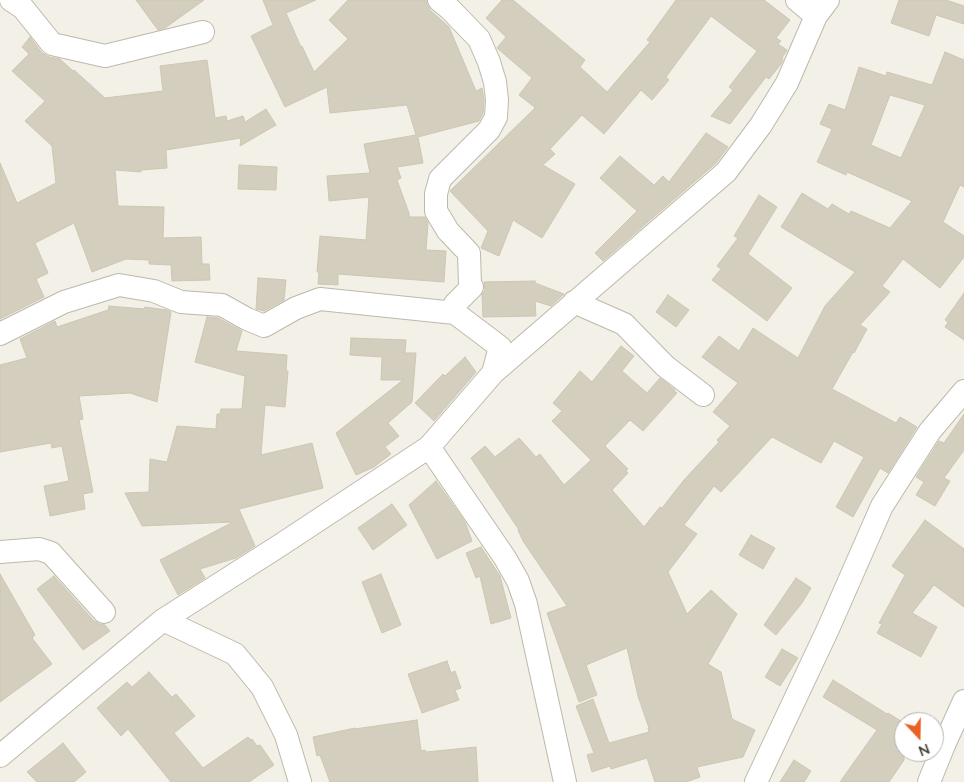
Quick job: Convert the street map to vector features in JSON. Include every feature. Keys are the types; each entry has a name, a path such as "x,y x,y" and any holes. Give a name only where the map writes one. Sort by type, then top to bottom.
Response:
{"street":[{"path":"11,0 23,8 52,44 105,56 203,32"},
{"path":"439,0 479,38 495,82 497,100 496,117 489,130 440,179 436,194 436,211 448,231 468,253 470,286 472,287 455,304 455,313"},
{"path":"2,748 163,620 429,447 493,373 726,172 787,83 822,8 797,0"},
{"path":"0,334 64,302 119,285 154,291 181,302 222,304 247,319 264,326 296,308 320,299 455,313 500,346 493,373"},
{"path":"574,302 624,324 665,366 703,395"},
{"path":"756,782 828,629 882,506 930,431 964,391"},
{"path":"429,447 505,558 518,581 526,604 565,782"},
{"path":"0,552 39,549 51,553 104,612"},
{"path":"163,620 235,654 262,687 286,734 300,782"},
{"path":"929,782 964,701"}],"building":[{"path":"136,0 204,0 165,28 158,30"},
{"path":"263,0 316,0 286,13 314,72 348,39 329,20 348,0 426,0 430,10 449,27 476,91 482,88 484,100 483,113 479,121 418,137 423,163 397,167 401,178 397,180 409,217 425,217 428,223 426,250 446,251 444,282 338,274 338,285 318,284 320,236 366,240 369,197 329,201 327,176 370,173 364,144 416,135 407,105 330,113 327,87 285,107 251,36 273,25"},
{"path":"502,0 513,0 585,60 580,67 607,92 650,42 647,40 676,0 764,0 790,20 776,38 781,41 778,44 787,50 781,64 769,79 766,77 730,124 711,116 733,90 729,87 757,51 711,16 666,77 669,80 652,100 641,90 604,134 582,115 550,149 555,154 543,165 575,184 542,238 513,220 499,256 481,248 488,231 450,191 535,108 535,106 519,95 532,78 497,48 506,37 486,18"},
{"path":"899,0 946,0 964,6 964,24 936,15 929,36 891,23"},
{"path":"30,37 42,53 49,57 60,59 105,98 163,91 160,66 207,60 215,118 226,116 227,121 243,116 245,122 266,109 276,125 240,146 241,138 166,150 167,168 141,170 141,172 115,170 118,206 164,207 163,238 201,237 202,264 209,264 210,280 172,281 171,265 149,264 149,260 126,259 92,272 74,223 35,243 48,273 36,279 44,297 0,319 0,163 17,203 56,183 52,146 25,121 45,101 12,71 29,54 22,47"},
{"path":"945,52 964,60 964,187 960,185 943,222 964,236 964,257 940,288 903,259 882,286 890,292 860,325 867,329 832,389 896,423 900,417 917,427 888,473 880,468 853,517 836,507 864,457 834,441 821,463 772,437 721,492 714,486 684,525 697,534 668,572 687,614 711,590 737,614 708,664 721,672 732,719 755,730 743,757 697,767 700,777 686,782 655,782 647,758 611,769 610,766 592,772 587,755 594,753 576,706 593,699 609,743 649,732 638,696 627,648 586,665 597,695 579,702 547,613 567,606 523,541 519,530 471,458 485,446 495,457 519,438 536,457 540,454 564,485 591,460 552,421 562,411 553,403 580,371 592,382 621,346 634,356 622,371 647,393 660,378 677,393 643,431 630,420 605,446 628,469 626,471 628,473 612,490 644,527 719,442 717,440 730,426 713,412 738,383 702,357 719,336 739,351 753,328 798,358 825,306 855,272 781,227 802,193 828,209 832,204 849,214 851,211 890,228 912,201 847,172 846,175 817,162 832,129 820,124 829,104 845,110 859,67 886,76 887,72 932,85","holes":["890,95 925,105 901,158 871,145"]},
{"path":"706,133 728,147 716,163 603,261 595,253 637,211 600,178 620,156 654,185 663,176 669,182"},
{"path":"239,165 277,167 276,190 238,189"},
{"path":"759,195 777,207 748,254 792,288 767,321 712,280 721,269 717,266 738,238 734,236"},
{"path":"258,278 286,280 284,300 264,311 256,309"},
{"path":"535,281 535,283 564,294 551,306 535,301 536,316 483,317 482,294 485,290 484,282"},
{"path":"964,293 964,340 945,327 948,322 945,320"},
{"path":"668,295 689,310 676,327 656,312"},
{"path":"109,306 144,309 145,307 171,312 157,402 130,393 79,396 83,419 79,420 93,492 83,494 85,509 50,516 44,486 69,481 62,446 52,448 51,443 0,452 0,365 27,358 20,339 55,321 57,327 108,310"},
{"path":"207,317 218,318 242,331 236,351 287,355 286,371 288,371 285,407 265,405 261,455 312,443 323,488 239,509 255,546 236,558 200,569 205,578 178,595 160,560 233,522 142,526 125,493 149,492 150,459 167,462 177,426 216,429 217,414 220,414 221,409 242,409 245,376 195,362"},
{"path":"351,338 406,340 405,353 416,353 412,402 388,423 399,436 385,447 391,454 374,467 356,475 336,433 403,380 381,380 382,357 350,355"},
{"path":"465,357 476,372 434,421 415,403 443,374 445,376"},
{"path":"964,414 964,450 944,478 950,481 935,506 916,495 924,482 916,477 939,441 944,443"},
{"path":"436,481 465,522 472,541 437,559 409,505"},
{"path":"392,504 407,525 373,550 358,528"},
{"path":"925,520 964,549 964,607 934,585 912,613 937,627 921,657 877,633 882,624 879,623 905,575 892,566"},
{"path":"751,535 775,548 763,569 739,555"},
{"path":"481,547 500,576 511,618 491,624 480,576 476,578 466,553"},
{"path":"0,574 35,635 32,638 52,664 0,702"},
{"path":"381,574 401,625 382,633 362,582"},
{"path":"54,576 94,621 105,625 110,631 83,650 37,589"},
{"path":"796,578 811,588 802,603 776,635 764,625"},
{"path":"782,649 798,658 780,686 765,677"},
{"path":"447,661 451,673 455,671 461,688 455,690 459,700 422,713 408,674"},
{"path":"149,672 172,697 176,694 195,716 174,733 203,768 248,737 257,746 260,745 274,765 249,782 171,782 128,729 121,736 97,708 127,682 132,687"},
{"path":"833,680 894,717 894,762 903,762 889,782 840,782 877,730 823,697"},
{"path":"417,720 421,751 476,747 478,782 330,782 320,755 317,756 313,737 355,728"},
{"path":"63,743 86,772 74,782 37,782 27,772"},
{"path":"794,760 811,771 804,782 780,782"}]}
